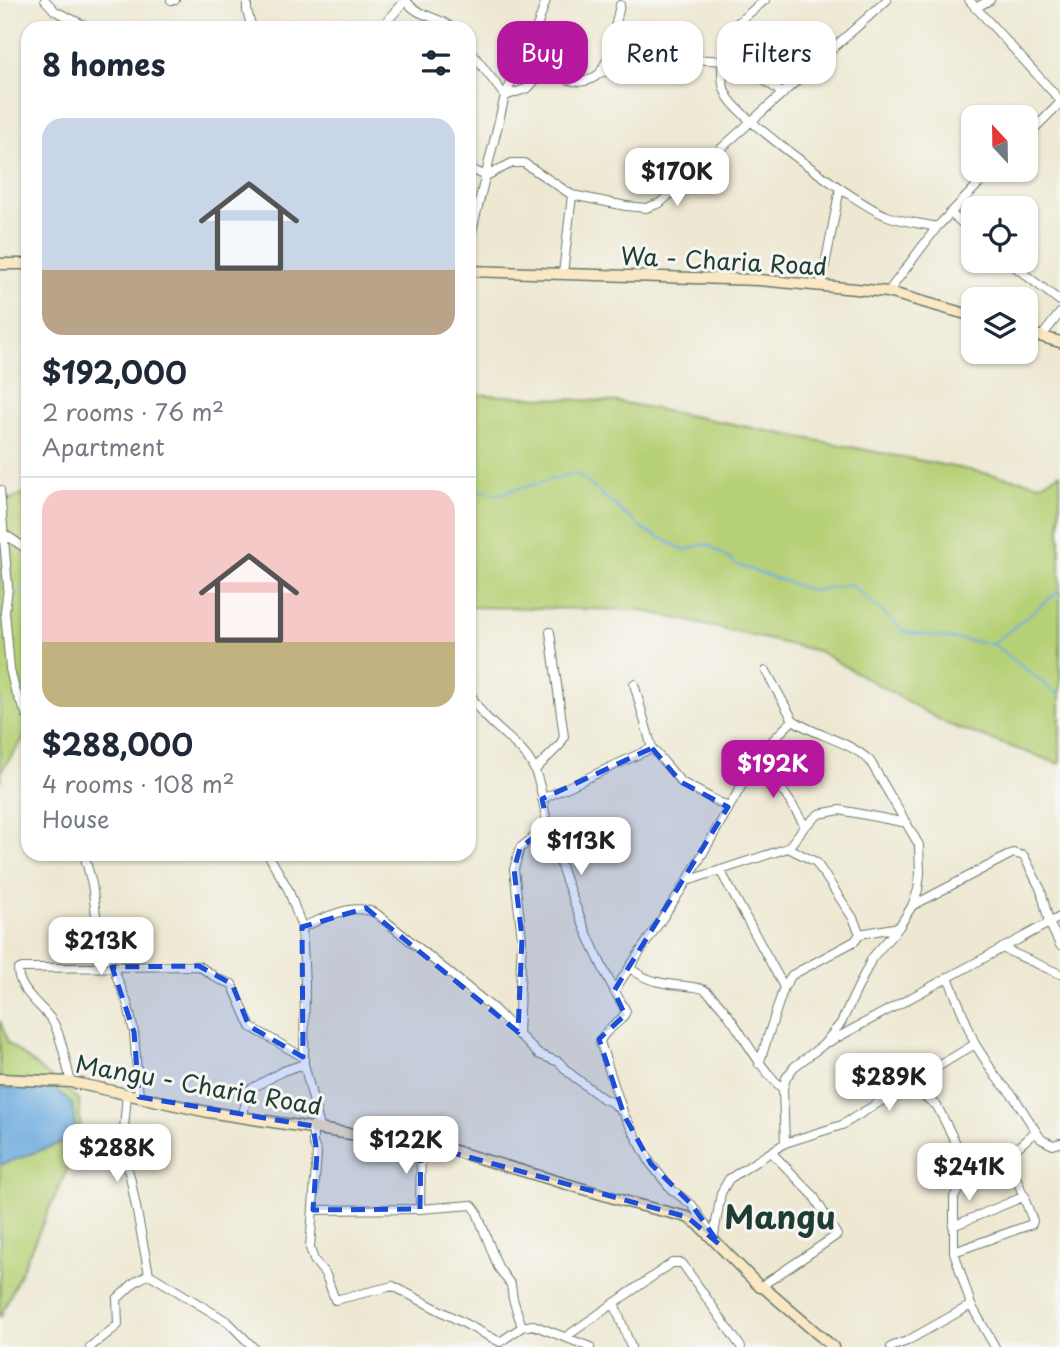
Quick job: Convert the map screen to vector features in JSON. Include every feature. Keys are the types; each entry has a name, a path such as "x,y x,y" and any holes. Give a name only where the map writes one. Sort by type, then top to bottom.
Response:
{"street":[{"path":"45,0 55,11 76,21"},
{"path":"247,0 251,21"},
{"path":"387,21 406,0 416,11 444,21"},
{"path":"539,21 547,0"},
{"path":"740,21 765,0"},
{"path":"486,176 512,163 524,163 572,195 646,208 660,203 887,0"},
{"path":"990,0 972,4 1060,102 1038,125"},
{"path":"588,80 600,73 608,58 620,5"},
{"path":"476,58 505,96"},
{"path":"600,73 612,69 637,70 684,60 717,61"},
{"path":"476,215 505,96 510,84"},
{"path":"505,96 528,88 532,84"},
{"path":"724,84 727,96 752,122 840,188 888,217 937,227"},
{"path":"770,84 783,94"},
{"path":"476,171 486,176"},
{"path":"888,292 937,227 980,182"},
{"path":"821,286 840,188"},
{"path":"563,274 572,195"},
{"path":"950,213 961,222"},
{"path":"0,264 21,264"},
{"name":"Wa - Charia Road","path":"476,271 759,280 888,292 961,313"},
{"path":"1023,273 1060,301"},
{"path":"1042,336 1060,313"},
{"path":"1038,335 1060,342"},
{"path":"0,490 8,587 6,621 10,669 21,702"},
{"path":"3,533 21,545"},
{"path":"535,770 564,737 550,632"},
{"path":"766,671 793,720 864,755 870,761 919,845 921,858 918,890 912,906 899,928 872,958 841,1023 823,1045"},
{"path":"634,684 652,748 681,782 728,807"},
{"path":"476,704 479,710 529,760 535,770 548,826 577,911 626,1011 600,1042 624,1115 661,1178 692,1205 717,1240"},
{"path":"614,991 687,881 755,762 793,720"},
{"path":"542,799 652,748"},
{"path":"755,762 783,789 805,826"},
{"path":"687,881 789,848 805,826 830,810 907,823"},
{"path":"518,1035 522,938 514,869 520,848 548,826"},
{"path":"789,848 816,862 853,918 860,934"},
{"path":"912,906 1013,853 1018,853 1024,856 1041,890 1049,922 1060,945"},
{"path":"86,861 98,930 128,1005 135,1032 139,1097"},
{"path":"272,861 288,889 302,927 305,985 303,1061 316,1127 313,1143 317,1153 311,1254 326,1275 335,1300 393,1286 500,1342 522,1327 538,1325 590,1347"},
{"path":"720,870 784,987"},
{"path":"302,927 355,908 366,908 377,914 494,1009 538,1054 559,1062 624,1115"},
{"path":"785,1143 783,1089 789,1072 823,1045 1060,917"},
{"path":"758,1064 784,987 792,975 855,941 860,934 899,928"},
{"path":"1002,948 1060,974"},
{"path":"71,1082 52,1020 36,1004 19,977 18,970 22,968 199,966 218,979 232,984 251,1027 303,1061"},
{"path":"630,968 651,981 705,989 726,1013 758,1064 783,1089"},
{"path":"948,977 975,1044 1046,1143 1060,1143"},
{"path":"717,1240 724,1185 729,1179 785,1143 837,1127 975,1044"},
{"path":"242,1117 250,1090 303,1061"},
{"name":"Mangu - Charia Road","path":"0,1079 71,1082 242,1117 421,1144 464,1153 619,1200 687,1217 717,1240 760,1287 833,1347"},
{"path":"908,1084 937,1106 973,1177"},
{"path":"127,1094 122,1152 130,1176 149,1274 228,1322 253,1347"},
{"path":"995,1347 971,1306 954,1252 954,1197 957,1190 973,1177 1008,1156 1036,1131"},
{"path":"420,1209 421,1144"},
{"path":"760,1287 837,1235 813,1195 771,1152"},
{"path":"954,1252 1032,1224 1025,1196 1008,1156"},
{"path":"953,1226 1025,1196"},
{"path":"313,1210 420,1209 467,1204 475,1210 498,1267 511,1284 522,1327"},
{"path":"567,1336 672,1262 682,1263 741,1347"},
{"path":"90,1347 118,1325 117,1299 135,1282 149,1274"},
{"path":"614,1303 631,1347"},
{"path":"891,1347 971,1306"}],"highlighted area":[{"path":"652,748 681,782 728,807 614,991 625,1015 599,1039 624,1115 651,1164 692,1205 720,1245 687,1217 421,1144 420,1209 313,1210 317,1153 313,1126 139,1097 134,1032 112,967 199,966 232,984 249,1026 303,1057 302,927 366,908 518,1032 522,938 514,869 520,848 548,826 542,799"}],"green space":[{"path":"476,394 619,402 1041,484 1060,473 1060,764 947,724 818,651 640,610 476,607"},
{"path":"21,495 21,742 2,770 0,782 0,503"},
{"path":"0,1020 8,1043 79,1100 81,1139 0,1318"}],"water":[{"path":"53,1086 72,1104 77,1137 0,1165 0,1088"}],"waterway":[{"path":"476,490 499,494 576,473 644,530 685,550 707,544 740,566 813,591 850,584 905,632 993,644 1060,696"},
{"path":"993,644 1060,590"},
{"path":"10,600 21,591"}],"district":[{"name":"Mangu","path":"780,1216"}]}
